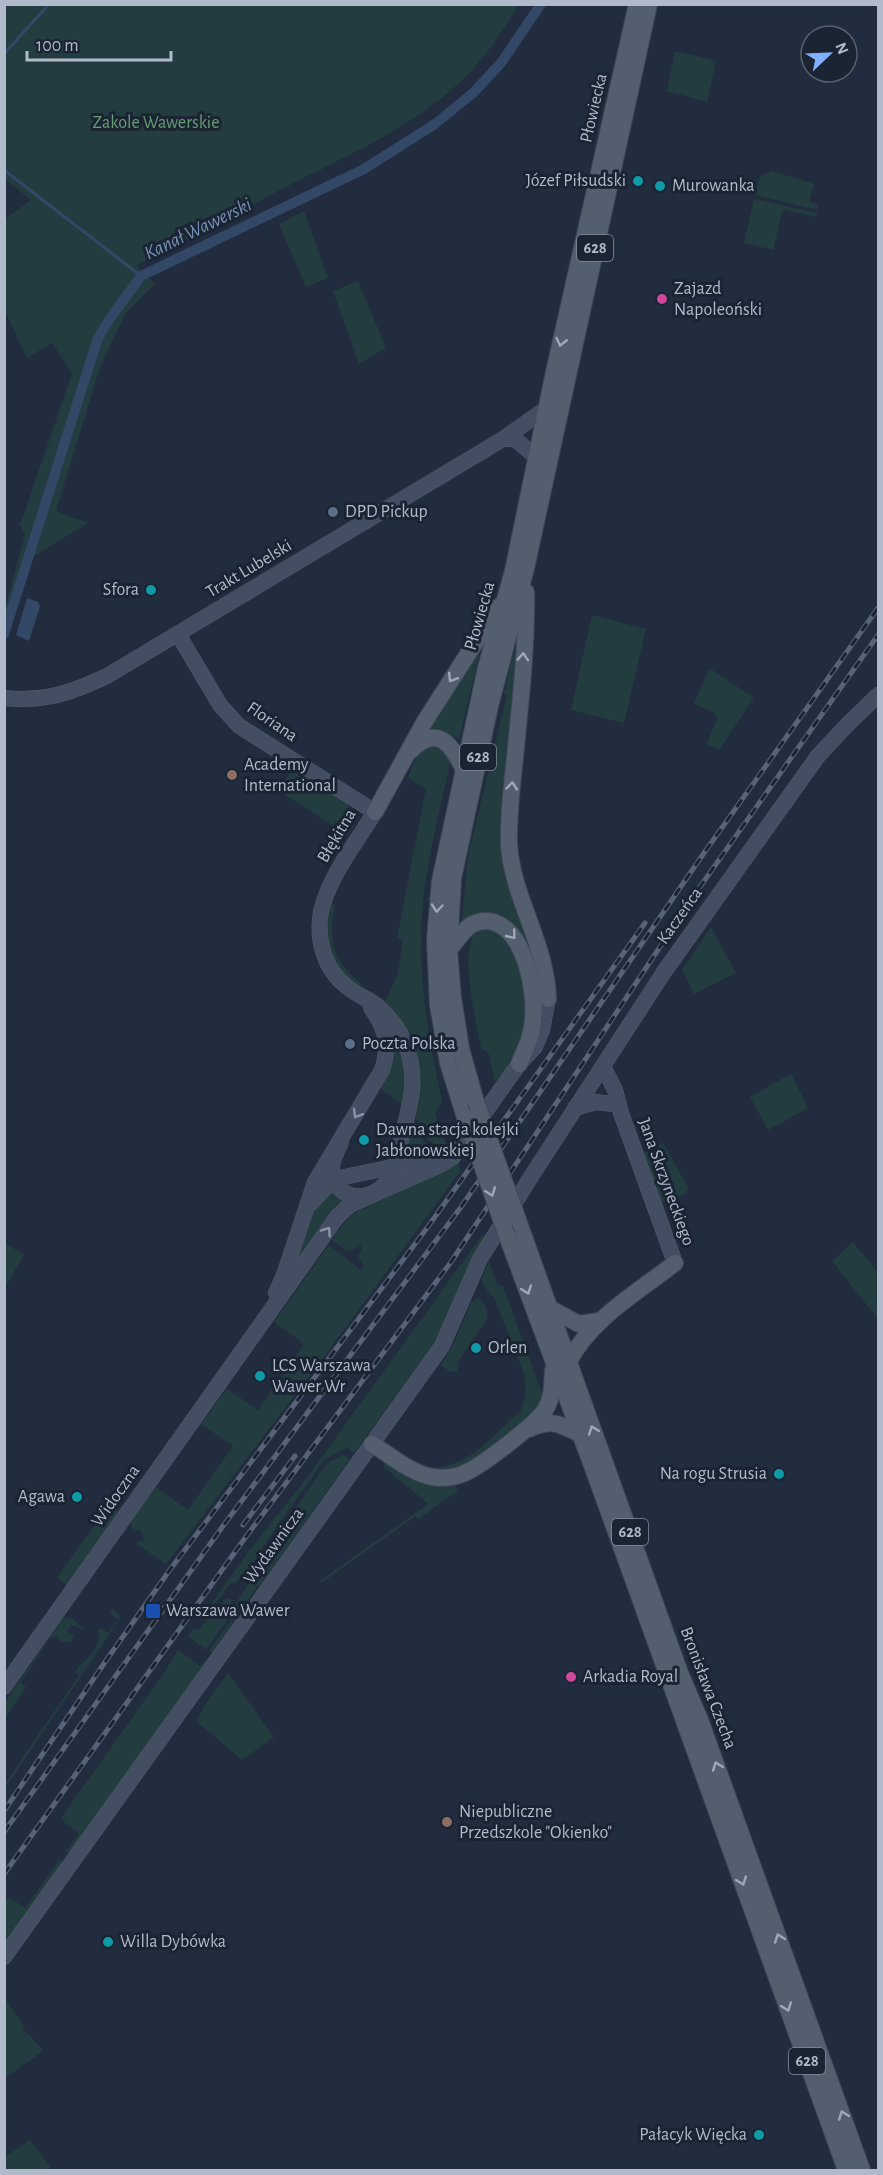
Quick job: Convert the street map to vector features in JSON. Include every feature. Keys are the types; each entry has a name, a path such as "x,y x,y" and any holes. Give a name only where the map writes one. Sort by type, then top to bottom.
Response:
{"main road":[{"name":"Płowiecka","path":"507,1236 465,1117 443,1039 435,956 440,881 486,668 507,594 637,4"},
{"name":"Płowiecka","path":"518,1220 476,1102 457,1028 449,950 451,900 456,859 490,706 528,560 649,4"},
{"name":"Trakt Lubelski","path":"4,698 27,700 49,698 78,690 107,676 502,439 547,408"},
{"path":"502,439 515,440 536,457"},
{"path":"528,560 526,623 509,844 517,883 545,975 548,999"},
{"path":"375,812 437,701 507,594"},
{"name":"Floriana","path":"178,634 220,705 239,726 375,812"},
{"name":"Kaczeńca","path":"532,1175 664,972 806,772 831,740 879,695"},
{"path":"407,753 426,739 438,738 454,749 464,768"},
{"name":"Błękitna","path":"333,881 375,812"},
{"name":"Widoczna","path":"333,881 321,911 321,943 328,965 345,986 375,1004 394,1023 411,1058 410,1107 388,1180 371,1195"},
{"path":"449,950 470,926 481,921 490,921 504,926 518,943 530,977 534,1008 532,1031 519,1064"},
{"name":"Widoczna","path":"260,1327 284,1275 305,1209 320,1173 341,1142 382,1070 386,1056 386,1036 378,1018 364,999"},
{"name":"Widoczna","path":"4,1687 337,1217 350,1204 441,1165 453,1157 519,1064 535,1047 542,1030 548,999"},
{"name":"Jana Skrzyneckiego","path":"599,1072 615,1090 617,1108 675,1263"},
{"path":"575,1108 596,1102 617,1108"},
{"path":"400,1141 410,1157 426,1162"},
{"path":"341,1142 332,1165 335,1181 347,1194 359,1197 371,1195"},
{"path":"392,1168 426,1162 463,1144"},
{"name":"Widoczna","path":"305,1209 328,1185 335,1181 344,1177 392,1168"},
{"name":"Wydawnicza","path":"4,1957 442,1346 480,1259 532,1175"},
{"name":"Bronisława Czecha","path":"518,1220 551,1309 561,1362 580,1434 846,2170"},
{"name":"Bronisława Czecha","path":"507,1236 561,1362 862,2170"},
{"path":"372,1444 413,1470 430,1477 444,1478 470,1471 541,1415 548,1405 561,1362 599,1321 675,1263"},
{"path":"551,1309 579,1324 599,1321"},
{"path":"522,1432 548,1422 561,1424 580,1434"}],"green space":[{"name":"Zakole Wawerskie","path":"5,4 519,5 491,47 471,71 451,90 407,123 136,266 155,284 126,313 100,367 56,511 88,523 34,556 5,644 5,608 25,535 19,523 22,520 72,373 52,343 27,358 5,314 5,219 31,200 5,179"},
{"path":"675,51 716,61 707,102 667,91"},
{"path":"772,171 814,184 809,202 818,205 817,210 755,195 760,176"},
{"path":"754,199 817,213 816,217 783,209 773,250 744,243"},
{"path":"304,211 328,278 306,287 279,224"},
{"path":"358,281 386,348 359,364 333,291"},
{"path":"592,615 646,629 624,723 571,710"},
{"path":"482,643 459,739 442,730 427,728"},
{"path":"514,647 516,659 504,821 542,979 516,927 506,920 461,926 468,857 507,695 504,694"},
{"path":"709,668 754,698 719,750 707,744 717,719 715,713 694,704"},
{"path":"429,746 442,750 450,763 428,867 421,927 425,1002 442,1101 435,1114 446,1144 441,1145 432,1143 426,1138 415,1112 419,1075 416,1053 402,1032 370,995 371,991 386,1001 398,973 403,940 397,938 426,789 408,778 416,757"},
{"path":"292,769 348,804 354,826 348,835 279,791"},
{"path":"332,904 335,906 332,939 335,949 344,967 361,983 358,987 340,970 330,950 327,928"},
{"path":"711,927 736,973 694,994 682,970"},
{"path":"481,928 501,933 512,945 521,971 526,1004 527,1019 524,1041 515,1058 495,1083 489,1054 481,1048 469,976 468,961 473,937 471,933"},
{"path":"392,1031 406,1065 406,1103 402,1104 382,1090 380,1086"},
{"path":"791,1074 808,1108 768,1130 750,1097"},
{"path":"412,1113 420,1135 428,1145 442,1148 451,1146 451,1148 445,1152 416,1156 407,1144"},
{"path":"663,1143 689,1189 683,1195 661,1202 644,1156 645,1153"},
{"path":"458,1162 461,1170 324,1357 166,1564 137,1544 144,1539 140,1529 133,1532 132,1520 156,1487 188,1510 233,1446 201,1424 227,1389 258,1410 304,1344 274,1322 329,1245 361,1270 364,1266 358,1258 362,1247 358,1244 354,1250 347,1251 332,1240 344,1223 358,1211 440,1173"},
{"path":"333,1188 347,1200 293,1274 312,1211"},
{"path":"483,1234 485,1237 466,1271 437,1339 354,1453 347,1448 324,1460 262,1548 250,1569 234,1584 231,1582 225,1593 202,1617 248,1552 306,1479"},
{"path":"853,1242 878,1273 878,1319 832,1261"},
{"path":"5,1243 24,1255 5,1287"},
{"path":"489,1262 497,1284 503,1286 543,1396 539,1404 520,1424 469,1462 449,1469 428,1468 442,1467 468,1457 490,1440 521,1410 523,1405 525,1386 523,1371 493,1295 482,1280"},
{"path":"478,1298 486,1307 487,1319 459,1360 457,1371 450,1372 441,1365 455,1341 471,1302"},
{"path":"343,1455 350,1459 256,1588 212,1653 209,1651 232,1619 233,1607 254,1576 252,1572 327,1463"},
{"path":"386,1463 454,1484 458,1491 418,1519 416,1516 321,1583 320,1581 428,1504 383,1466"},
{"path":"111,1502 121,1512 69,1586 57,1578"},
{"path":"226,1598 233,1600 229,1606 228,1619 206,1650 188,1636 194,1628 198,1630"},
{"path":"112,1609 121,1617 5,1788 5,1784 79,1675 75,1672 98,1643 98,1630 100,1628 108,1633 118,1620 110,1613"},
{"path":"70,1617 87,1631 71,1625 67,1631 74,1636 71,1642 61,1642 57,1636 50,1638 21,1683 26,1687 5,1719 7,1699 63,1618"},
{"path":"178,1650 200,1666 208,1659 71,1851 65,1853 79,1833 61,1818"},
{"path":"228,1673 274,1737 242,1760 196,1721"},
{"path":"61,1858 62,1864 5,1944 4,1902 9,1897 25,1908"},
{"path":"5,1999 28,2035 43,2051 5,2078"},
{"path":"30,2140 52,2170 5,2170 5,2157"}],"water":[{"path":"27,598 38,602 40,606 29,641 16,635"}],"waterway":[{"path":"4,54 49,4"},
{"name":"Kanał Wawerski","path":"4,634 97,341 141,276 364,169 435,124 473,93 501,63 541,4"},
{"path":"4,170 141,276"}],"railway":[{"path":"4,1832 223,1526 461,1207 704,853 878,608"},
{"path":"4,1874 245,1538 451,1262 697,891 878,635"},
{"path":"4,1811 169,1571 427,1228 645,923"},
{"path":"243,1525 295,1456"}],"place":[{"name":"Józef Piłsudski","path":"638,181"},
{"name":"Murowanka","path":"660,186"},
{"name":"Zajazd Napoleoński","path":"662,299"},
{"name":"DPD Pickup","path":"333,512"},
{"name":"Sfora","path":"151,590"},
{"name":"Academy International","path":"232,775"},
{"name":"Poczta Polska","path":"350,1044"},
{"name":"Dawna stacja kolejki Jabłonowskiej","path":"364,1140"},
{"name":"Orlen","path":"476,1348"},
{"name":"LCS Warszawa Wawer Wr","path":"260,1376"},
{"name":"Na rogu Strusia","path":"779,1474"},
{"name":"Agawa","path":"77,1497"},
{"name":"Warszawa Wawer","path":"153,1611"},
{"name":"Arkadia Royal","path":"571,1677"},
{"name":"Niepubliczne Przedszkole \"Okienko\"","path":"447,1822"},
{"name":"Willa Dybówka","path":"108,1942"},
{"name":"Pałacyk Więcka","path":"759,2135"}]}
